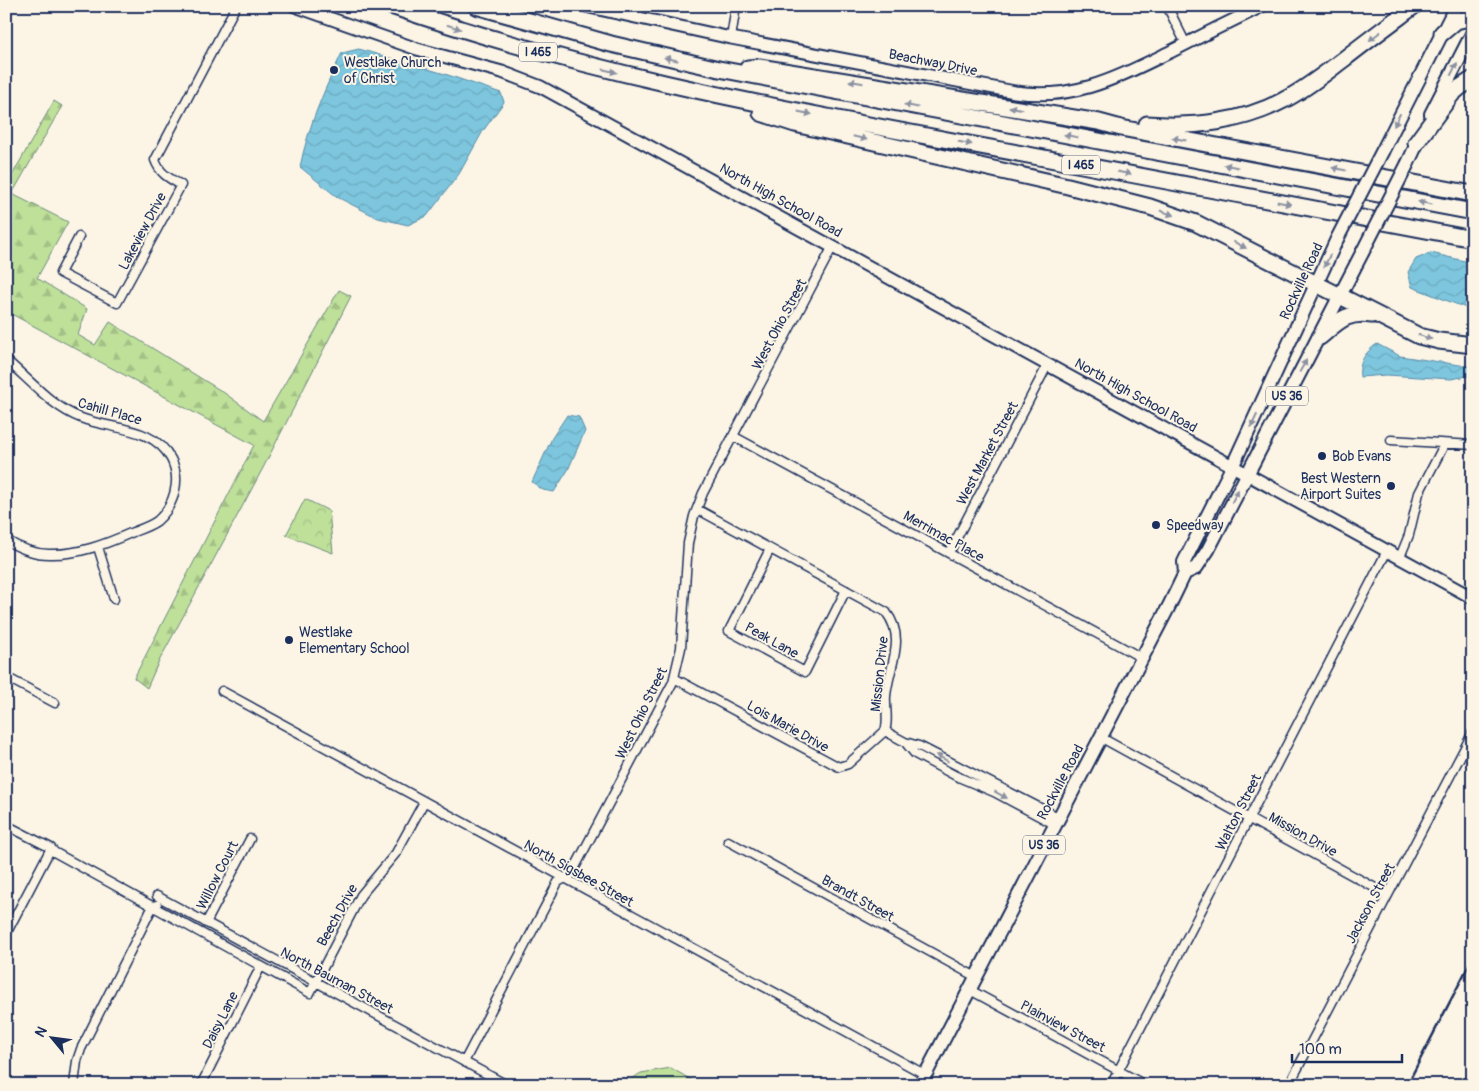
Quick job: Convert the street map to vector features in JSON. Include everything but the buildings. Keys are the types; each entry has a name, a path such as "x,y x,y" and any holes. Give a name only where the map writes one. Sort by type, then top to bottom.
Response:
{"highway":[{"name":"I 465","path":"391,6 485,36 593,67 688,90 1473,239"},
{"name":"I 465","path":"476,6 611,44 719,69 1473,212"},
{"path":"719,69 759,67 1099,122 1168,126 1193,125 1239,116 1282,101 1306,88 1414,6"},
{"path":"1442,32 1456,21 1473,17"},
{"path":"1416,143 1452,94 1473,79"},
{"path":"688,90 795,124 1068,186 1150,207 1196,223 1381,316"},
{"path":"1099,122 1121,128 1473,194"},
{"name":"US 36","path":"1320,337 1340,320 1349,315 1360,313 1381,316 1419,336 1473,345"}],"main road":[{"name":"Rockville Road","path":"923,1080 1185,573 1184,562 1233,465 1337,239 1456,6"},
{"name":"Rockville Road","path":"1185,573 1196,568 1320,337 1473,32"}],"street":[{"name":"Lakeview Drive","path":"79,237 60,273 117,303 181,185 163,174 155,160 236,6"},
{"name":"North High School Road","path":"295,6 430,53 532,82 1473,598"},
{"name":"Beachway Drive","path":"585,6 731,38 1015,92 1042,95 1069,93 1100,85 1262,6"},
{"path":"635,18 641,6"},
{"path":"731,38 736,6"},
{"path":"1167,6 1186,44"},
{"name":"West Ohio Street","path":"464,1062 558,882 571,875 670,689 681,648 688,543 697,509 703,493 833,246"},
{"name":"Cahill Place","path":"6,360 56,404 68,412 87,420 144,434 160,444 171,458 175,470 176,484 172,502 163,515 150,525 98,547 47,554 27,550 6,540"},
{"name":"West Market Street","path":"949,553 1048,364"},
{"name":"Merrimac Place","path":"734,436 1142,658"},
{"path":"1391,440 1473,446"},
{"path":"1400,558 1409,535 1419,493 1444,445"},
{"name":"Mission Drive","path":"697,509 886,612 896,630 897,644 887,688 887,724 885,731 905,742 915,754 956,776 1056,821"},
{"path":"98,547 114,599"},
{"name":"Peak Lane","path":"770,549 729,631 805,672 846,590"},
{"name":"Walton Street","path":"1111,1085 1387,551"},
{"path":"6,677 56,703"},
{"name":"Lois Marie Drive","path":"674,678 839,767 848,764 885,731"},
{"name":"North Sigsbee Street","path":"222,691 565,879 923,1080"},
{"name":"Jackson Street","path":"1289,1085 1473,732"},
{"name":"Mission Drive","path":"1100,737 1388,895"},
{"name":"Beech Drive","path":"310,993 360,895 400,846 424,802"},
{"name":"North Bauman Street","path":"6,825 51,848 54,852 310,993"},
{"name":"Willow Court","path":"206,923 250,839"},
{"name":"Brandt Street","path":"728,841 976,977"},
{"path":"6,934 51,848"},
{"name":"North Bauman Street","path":"156,896 507,1085"},
{"path":"74,1085 77,1061 81,1048 153,906 169,902"},
{"name":"Daisy Lane","path":"202,1085 261,966"},
{"name":"Plainview Street","path":"970,990 1145,1085"}],"green space":[{"path":"54,101 62,106 12,194 68,222 37,278 87,309 78,335 95,345 110,322 223,392 263,421 339,290 351,296 263,468 158,663 147,688 134,678 254,445 6,311 6,186"},
{"path":"305,499 329,511 333,553 286,535"},
{"path":"671,1068 700,1085 622,1085 641,1073"}],"water":[{"path":"359,49 445,74 501,93 504,102 483,131 459,174 427,216 408,225 378,218 337,197 300,167 317,109 342,53"},
{"path":"1431,253 1473,263 1473,308 1466,308 1412,287 1408,272 1416,259"},
{"path":"1377,344 1400,356 1473,367 1473,375 1451,379 1386,375 1360,377 1360,367 1363,358"},
{"path":"567,415 579,417 585,431 568,470 554,492 543,490 532,482 552,438"}],"railway":[{"path":"1407,1085 1473,957"}],"place":[{"name":"Westlake Church of Christ","path":"334,70"},
{"name":"Bob Evans","path":"1322,456"},
{"name":"Best Western Airport Suites","path":"1391,486"},
{"name":"Speedway","path":"1156,525"},
{"name":"Westlake Elementary School","path":"289,640"}]}
